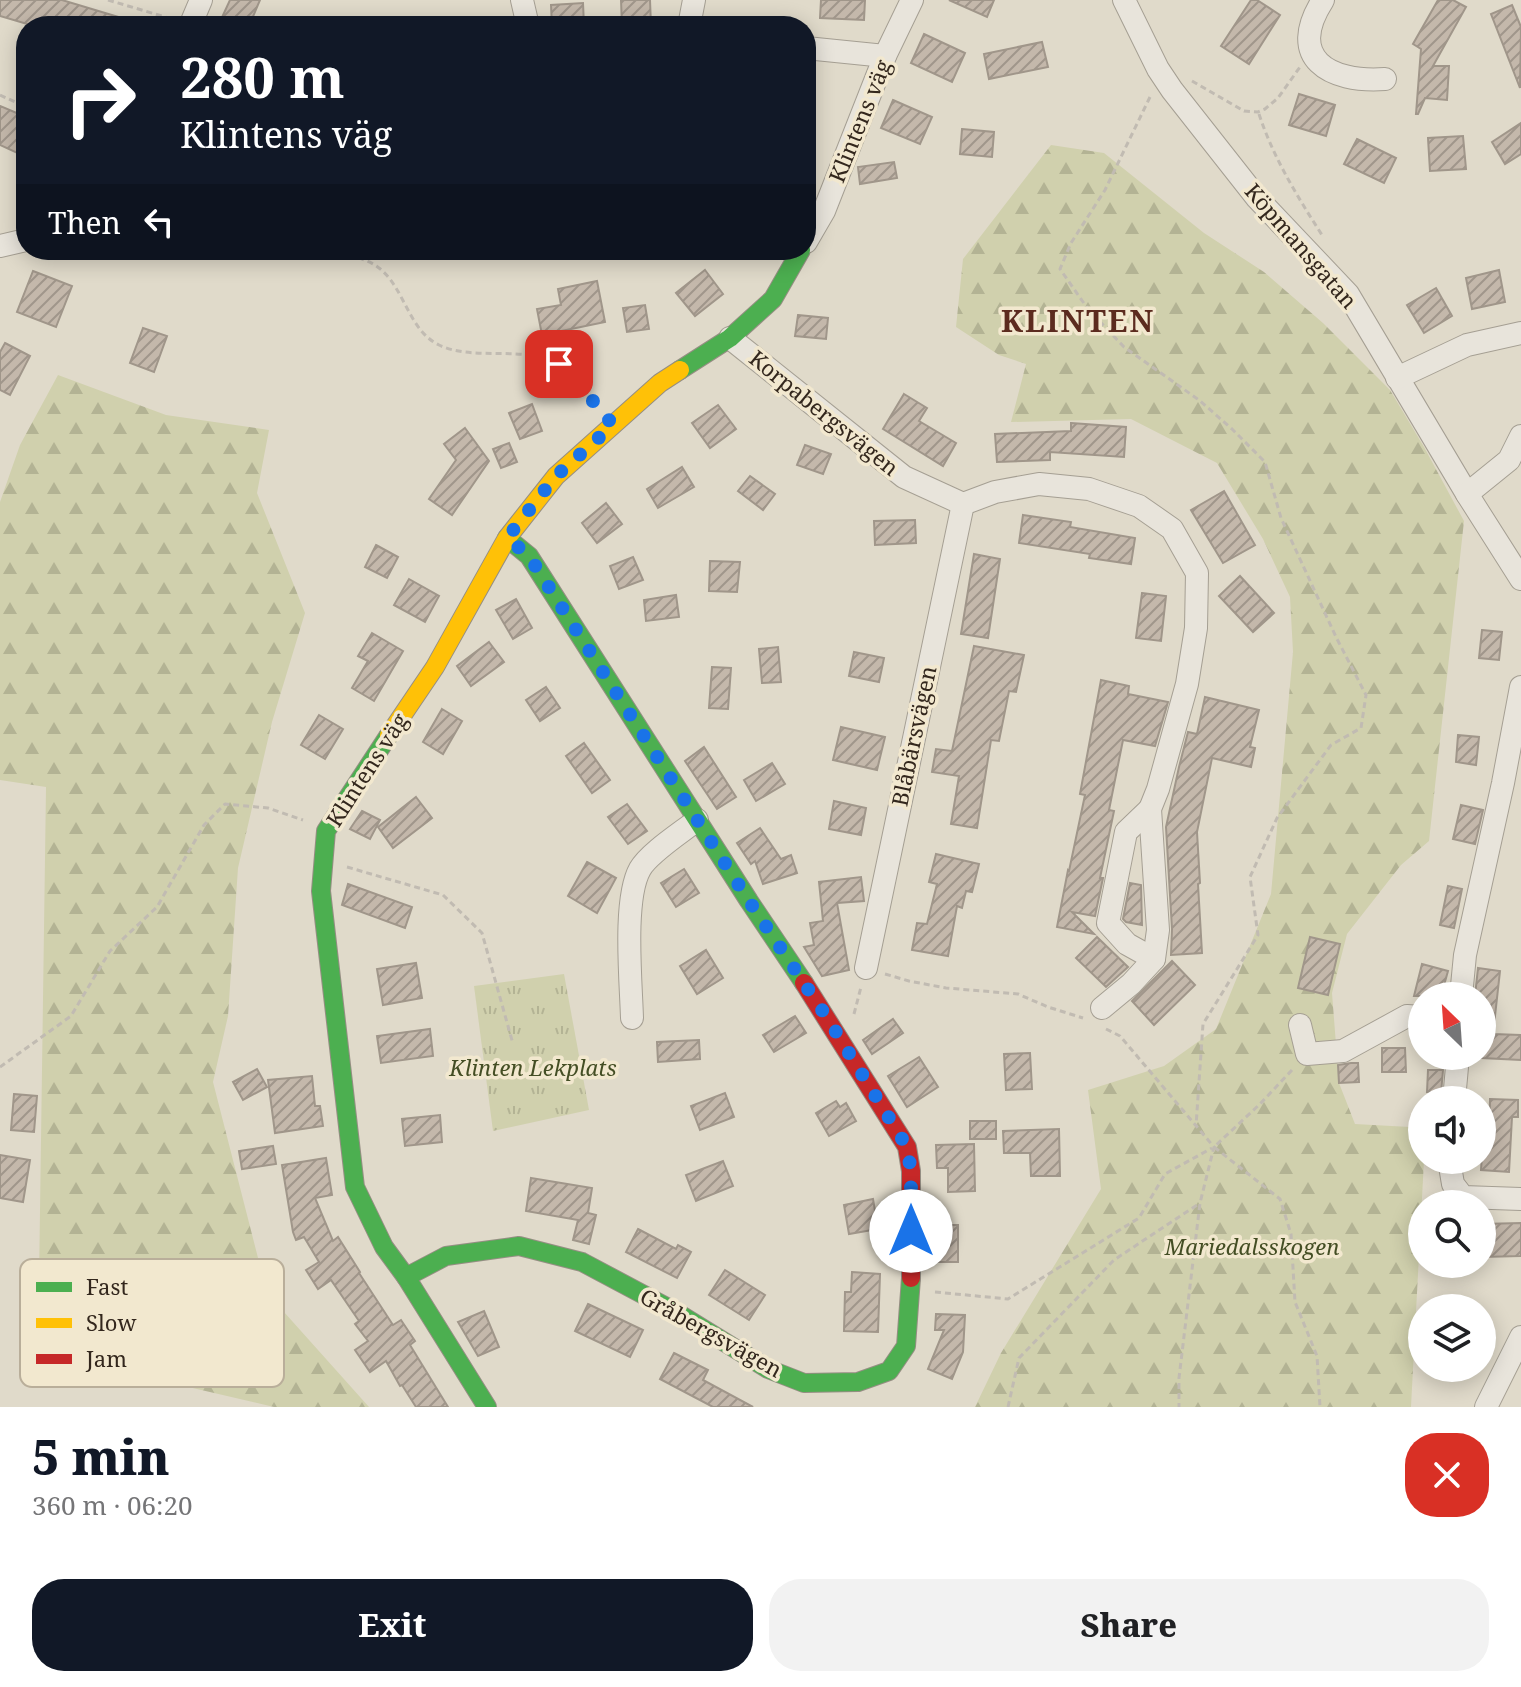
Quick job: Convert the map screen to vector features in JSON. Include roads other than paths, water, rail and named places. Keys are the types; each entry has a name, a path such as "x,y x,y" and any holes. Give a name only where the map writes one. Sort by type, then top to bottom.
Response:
{"street":[{"name":"Klintens väg","path":"816,225 885,56 912,0"},
{"name":"Köpmansgatan","path":"1124,0 1257,198 1348,294 1521,579"},
{"path":"1323,0 1310,31 1317,63 1331,72 1360,80 1385,79"},
{"path":"816,49 885,56"},
{"name":"Klintens väg","path":"487,1407 384,1247 355,1187 321,891 326,831 435,667 507,538 556,476 660,383 730,338 773,299 795,260"},
{"path":"1397,378 1467,345 1521,333"},
{"name":"Korpabergsvägen","path":"730,338 904,477 963,504"},
{"path":"1467,494 1509,460 1521,436"},
{"path":"963,504 995,492 1039,484 1089,489 1139,506 1172,529 1197,573 1196,628 1187,684 1150,809 1126,832 1108,923 1127,944 1154,959"},
{"name":"Blåbärsvägen","path":"866,968 963,504"},
{"name":"Gråbergsvägen","path":"406,1277 446,1256 519,1246 582,1262 676,1312 768,1369 804,1383 858,1382 889,1371 906,1346 911,1290 911,1171 907,1147 828,1019 529,556 507,538"},
{"path":"1462,982 1465,955 1521,687"},
{"path":"1095,1014 1131,984 1154,959 1158,930 1150,809"},
{"path":"632,1018 631,906 640,868 697,820"},
{"path":"1300,1025 1307,1054 1343,1051 1408,1016"},
{"path":"1451,1174 1453,1184 1463,1197 1521,1199"},
{"path":"1486,1407 1521,1337"}],"district":[{"name":"KLINTEN","path":"1078,322"}],"park label":[{"name":"Klinten Lekplats","path":"533,1068"},
{"name":"Mariedalsskogen","path":"1252,1247"}]}
